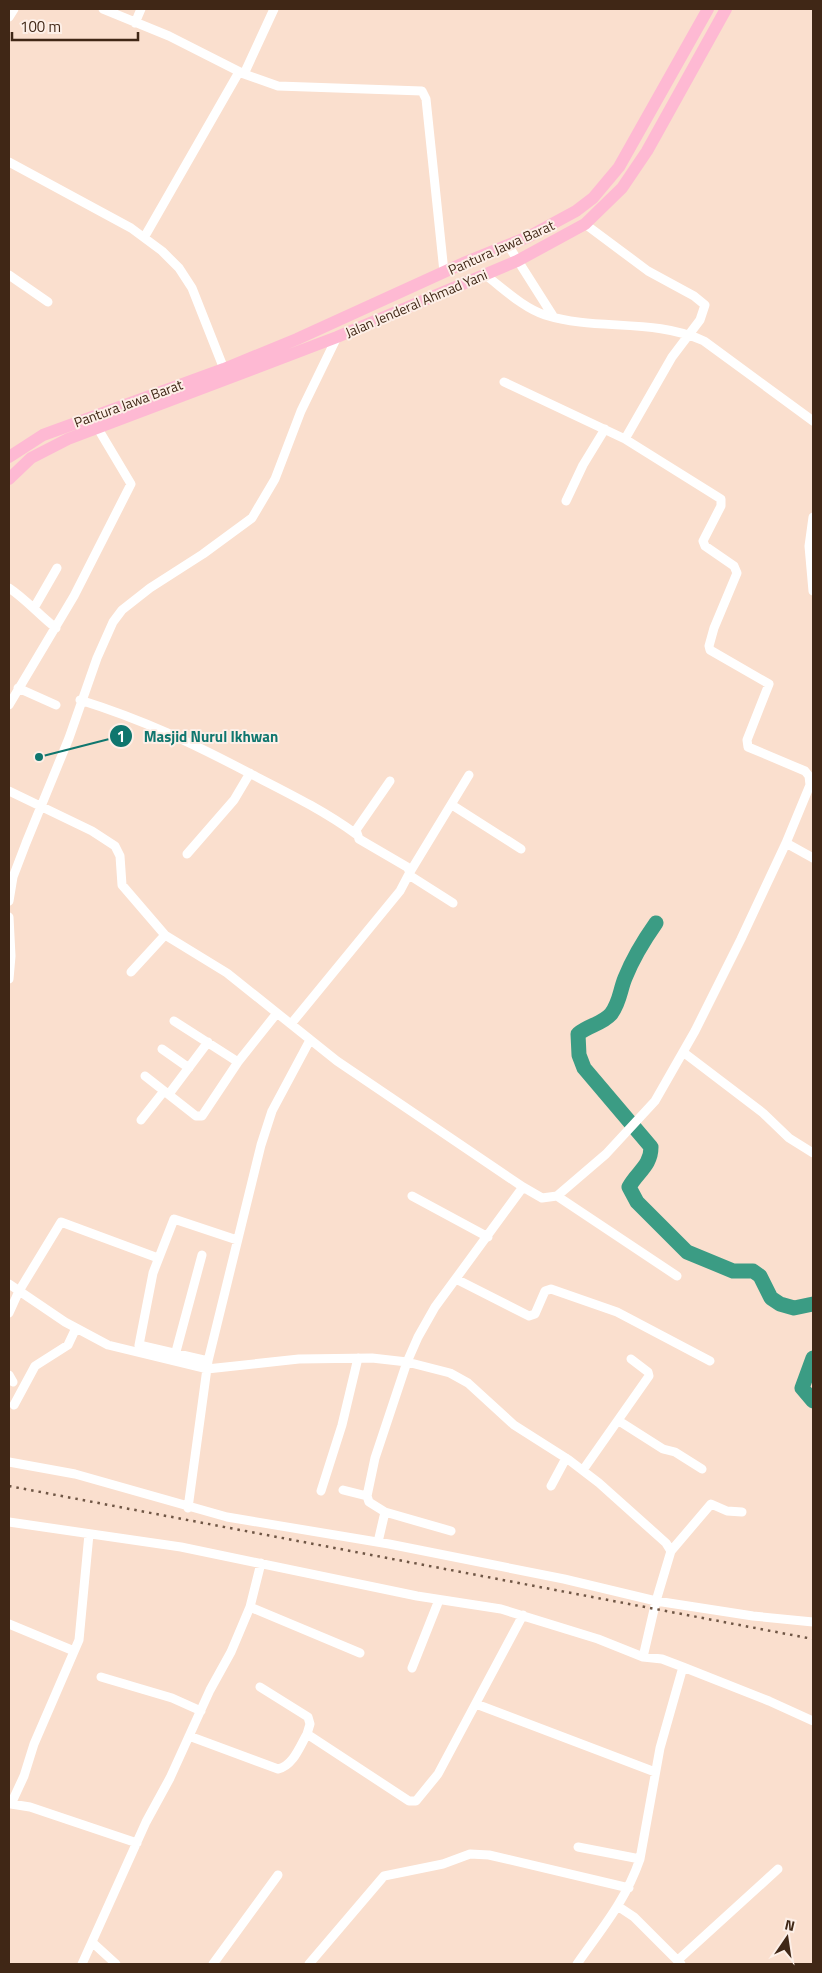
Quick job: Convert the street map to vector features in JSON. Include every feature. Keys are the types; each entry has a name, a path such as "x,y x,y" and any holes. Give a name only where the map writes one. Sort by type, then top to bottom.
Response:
{"highway":[{"name":"Pantura Jawa Barat","path":"9,457 33,441 67,425 224,369 508,245 576,212 605,185 623,159 708,9"},
{"name":"Jalan Jenderal Ahmad Yani","path":"9,479 37,454 96,427 337,337 517,261 585,224 622,188 647,151 726,9"}],"street":[{"path":"9,17 14,9"},
{"path":"103,9 169,36 242,73 284,87 417,89 425,94 444,272"},
{"path":"135,22 142,9"},
{"path":"145,236 242,73 274,9"},
{"path":"9,175 11,164 145,236 179,268 192,288 224,369"},
{"path":"585,224 648,271 702,300 705,305 704,314 672,357 625,439"},
{"path":"508,245 553,316"},
{"path":"484,274 527,306 553,316 586,324 642,327 690,335 704,341 813,421"},
{"path":"9,275 48,302"},
{"path":"9,901 13,877 109,629 122,610 150,588 240,528 257,511 275,479 301,411 337,337"},
{"path":"9,791 98,834 115,846 120,856 122,886 165,935 227,973 310,1040 523,1187 542,1198 557,1196 606,1154 655,1101 741,939 786,843 810,784 811,776 806,771 748,747 747,740 770,684 709,646 714,628 737,573 734,566 705,546 702,541 721,506 721,499 625,439 504,382"},
{"path":"9,705 56,628 100,548 132,484 96,427"},
{"path":"566,501 583,465 605,429"},
{"path":"813,517 809,546 813,591"},
{"path":"34,608 57,568"},
{"path":"10,593 34,608 39,616 56,628"},
{"path":"18,688 56,705"},
{"path":"80,700 151,724 325,812 356,834 359,839 407,867 409,873 453,903"},
{"path":"187,854 234,800 250,773"},
{"path":"291,1024 400,891 469,775"},
{"path":"356,834 356,830 390,781"},
{"path":"452,805 521,849"},
{"path":"786,843 813,858"},
{"path":"9,916 11,956 9,979"},
{"path":"131,972 165,935"},
{"path":"145,1076 196,1116 202,1116 238,1062 277,1012"},
{"path":"174,1021 238,1062"},
{"path":"188,1508 208,1365 265,1129 310,1040"},
{"path":"141,1120 189,1068 208,1042"},
{"path":"162,1049 189,1068"},
{"path":"682,1052 763,1113 789,1138 813,1153"},
{"path":"451,1531 385,1512 369,1502 367,1496 375,1458 407,1362 427,1319 523,1187"},
{"path":"412,1196 488,1237"},
{"path":"557,1196 677,1276"},
{"path":"139,1349 158,1258 174,1219 237,1240"},
{"path":"9,1313 19,1291 61,1222 158,1258"},
{"path":"174,1358 202,1254"},
{"path":"456,1279 528,1316 534,1314 545,1291 552,1289 617,1312 710,1361"},
{"path":"9,1284 76,1328 108,1345 139,1349 208,1365 299,1359 358,1358 407,1362 439,1370 468,1383 514,1426 583,1470 644,1521 672,1551"},
{"path":"14,1405 35,1366 68,1345 76,1328"},
{"path":"321,1491 342,1425 358,1358"},
{"path":"583,1470 650,1375 631,1360"},
{"path":"619,1421 663,1449 675,1452 702,1469"},
{"path":"551,1486 566,1458"},
{"path":"9,1462 76,1474 188,1508 247,1521 378,1542 656,1601 753,1616 813,1622"},
{"path":"343,1490 367,1496"},
{"path":"643,1657 656,1601 672,1551 711,1504 727,1511 742,1512"},
{"path":"378,1542 385,1512"},
{"path":"9,1522 181,1547 439,1600 502,1609 598,1639 643,1657 662,1659 752,1693 813,1721"},
{"path":"90,1534 83,1585 81,1628 74,1651 34,1744 24,1776 11,1804 30,1807 136,1843"},
{"path":"82,1964 136,1843 231,1652 250,1607 262,1563"},
{"path":"412,1668 439,1600"},
{"path":"250,1607 360,1653"},
{"path":"307,1734 413,1802 421,1798 438,1774 522,1614"},
{"path":"9,1624 74,1651"},
{"path":"578,1964 619,1907 629,1888 640,1859 655,1772 683,1667"},
{"path":"102,1677 172,1698 201,1711"},
{"path":"189,1736 278,1769 285,1767 291,1761 307,1734 310,1724 308,1717 260,1687"},
{"path":"476,1704 655,1772"},
{"path":"578,1847 640,1859"},
{"path":"309,1964 384,1876 443,1864 470,1854 489,1855 629,1888"},
{"path":"619,1907 634,1917 680,1962 778,1869"},
{"path":"213,1964 278,1875"},
{"path":"93,1943 116,1964"}],"waterway":[{"path":"656,923 632,963 611,1014 604,1020 578,1034 579,1055 584,1068 651,1147 649,1159 629,1187 637,1202 687,1252 733,1271 753,1271 760,1276 771,1298 780,1304 794,1308 813,1304"},
{"path":"813,1358 802,1388 813,1401"}],"railway":[{"path":"9,1486 813,1639"}],"place":[{"name":"Masjid Nurul Ikhwan","path":"39,757"}]}
